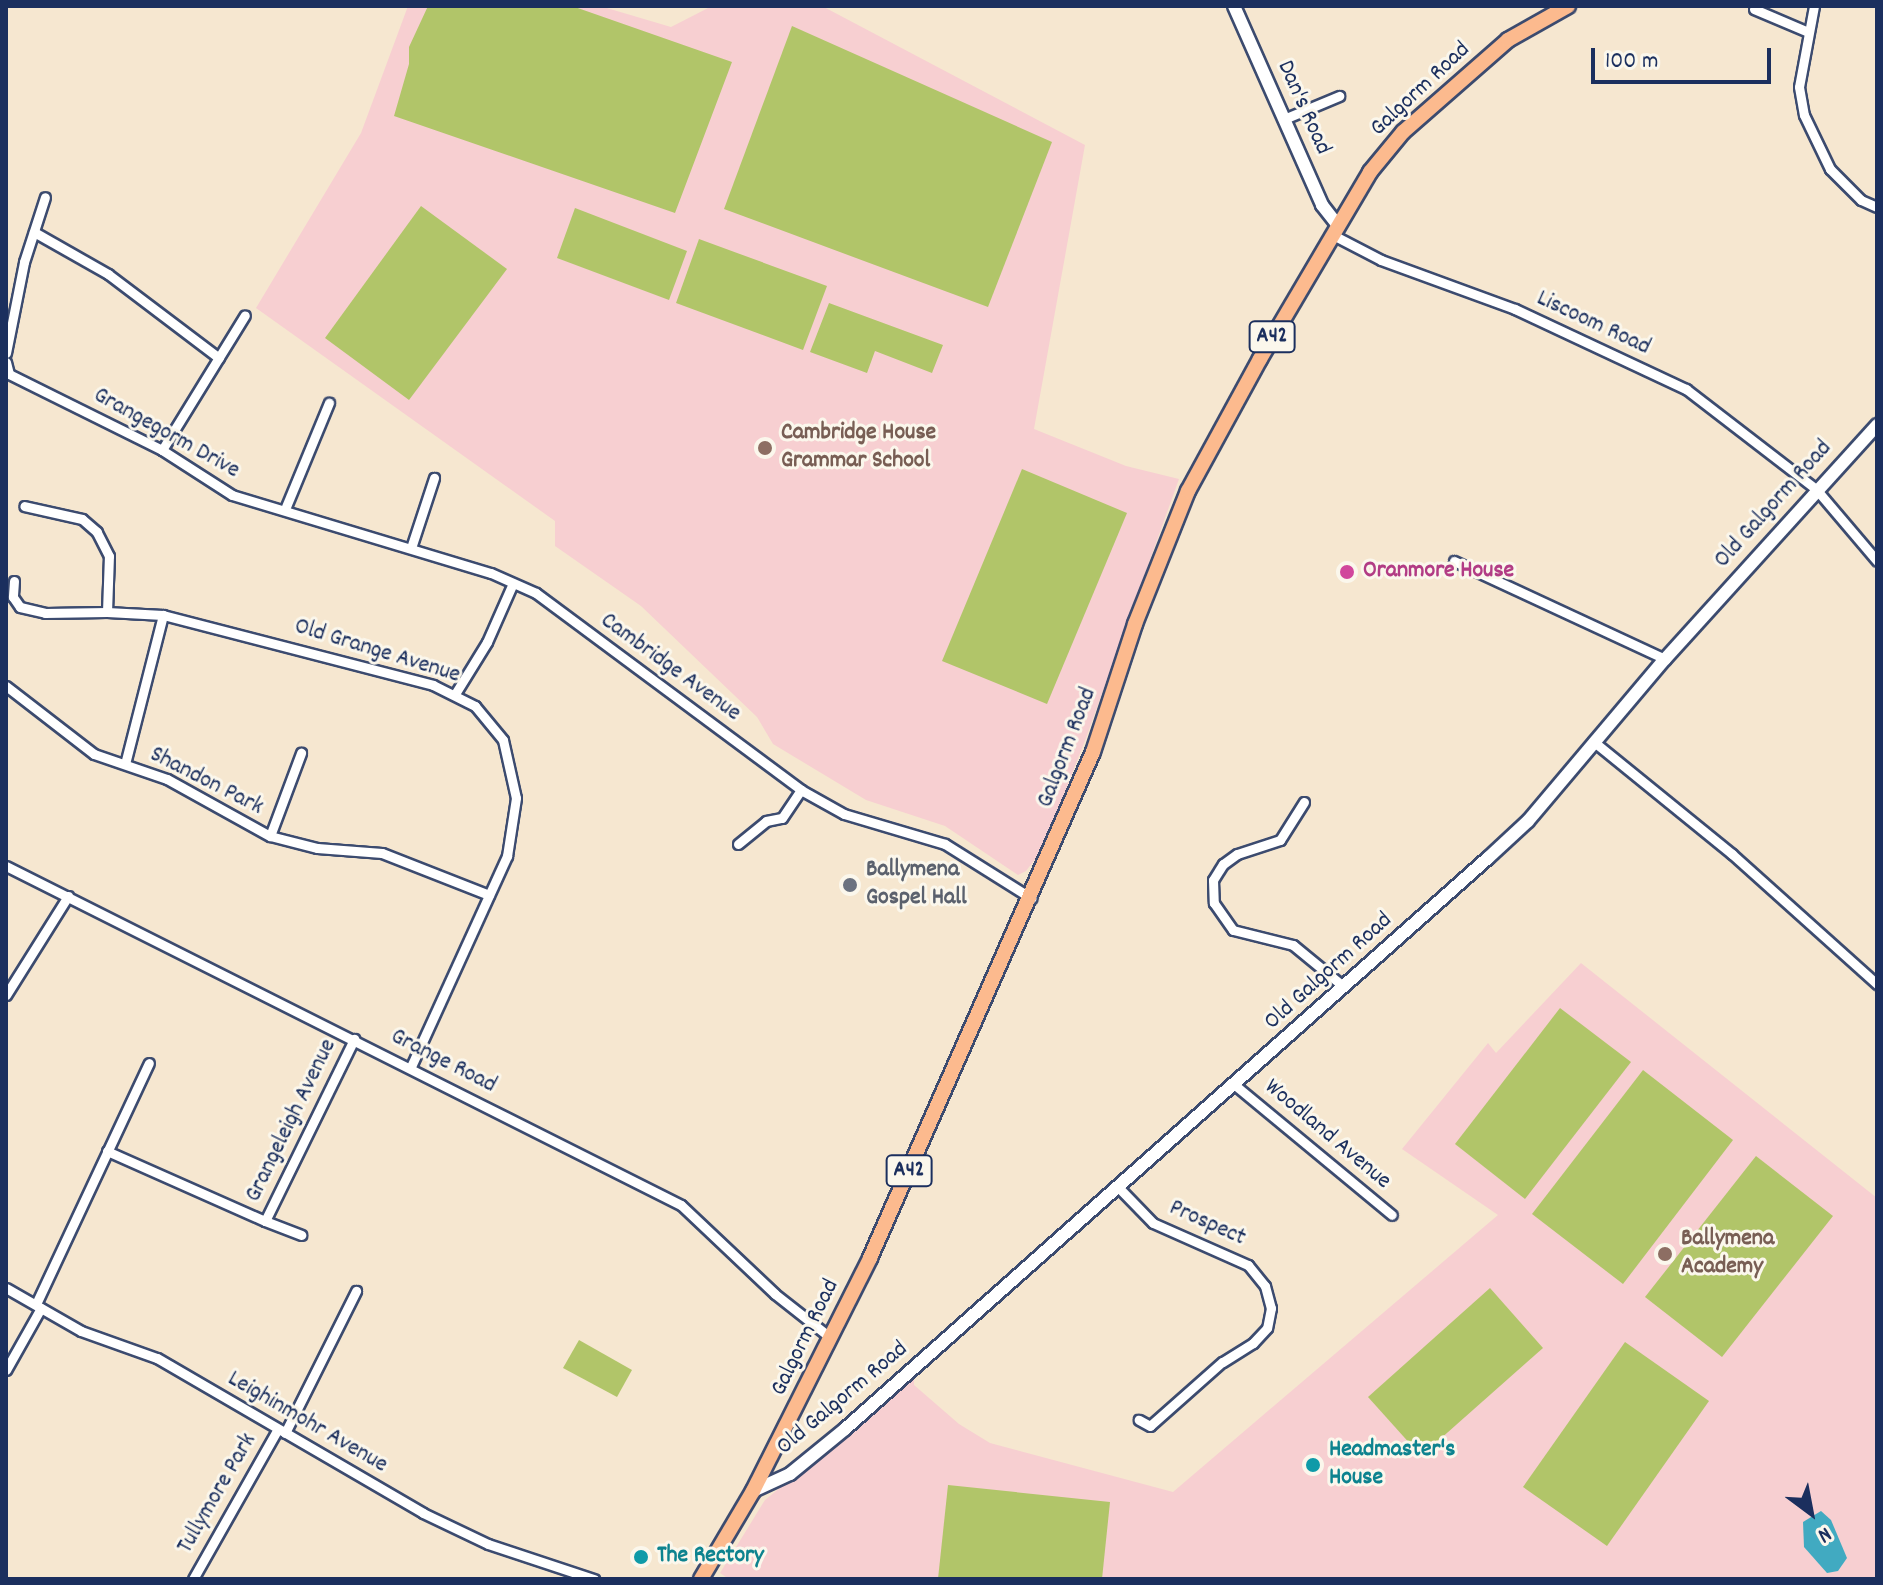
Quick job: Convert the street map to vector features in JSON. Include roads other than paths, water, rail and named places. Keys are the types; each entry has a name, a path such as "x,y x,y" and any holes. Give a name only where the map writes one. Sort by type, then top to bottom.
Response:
{"main road":[{"name":"Galgorm Road","path":"701,1579 753,1491 832,1338 1032,899 1093,752 1135,624 1188,491 1334,229 1403,132 1508,40 1568,6"}],"street":[{"name":"Dan's Road","path":"1234,6 1334,229"},
{"path":"1814,6 1806,31 1799,87 1814,143 1850,191 1877,207"},
{"path":"1754,9 1806,31"},
{"path":"1284,119 1339,96"},
{"path":"6,353 45,197"},
{"name":"Liscoom Road","path":"1334,229 1381,260 1515,309 1686,389 1816,489 1877,561"},
{"path":"34,232 108,274 219,358"},
{"path":"162,450 245,315"},
{"name":"Grangegorm Drive","path":"6,362 9,374 162,450 232,495 411,548 513,583"},
{"path":"285,509 329,403"},
{"name":"Old Galgorm Road","path":"753,1491 790,1474 845,1429 1236,1086 1528,821 1665,659 1877,425"},
{"path":"411,548 434,478"},
{"path":"24,506 82,519 97,532 109,556 107,612"},
{"path":"1454,561 1665,659"},
{"name":"Old Grange Avenue","path":"14,581 13,597 20,607 56,613 163,615 332,656 455,694 490,722 510,756 514,776 514,822 489,895 411,1067"},
{"path":"455,694 487,642 513,583"},
{"name":"Cambridge Avenue","path":"513,583 536,593 801,790 844,814 945,844 1032,899"},
{"name":"Shandon Park","path":"125,764 163,615"},
{"name":"Shandon Park","path":"6,686 84,748 177,784 270,836 317,848 382,853 489,895"},
{"path":"1593,741 1732,854 1877,984"},
{"name":"Shandon Park","path":"270,836 301,753"},
{"path":"738,844 766,821 782,818 801,790"},
{"path":"1304,802 1280,840 1237,854 1223,864 1213,880 1214,903 1233,930 1293,945 1343,986"},
{"name":"Grange Road","path":"6,866 681,1205 775,1294 832,1338"},
{"path":"6,995 68,896"},
{"name":"Grangeleigh Avenue","path":"265,1221 354,1039"},
{"path":"6,1370 149,1063"},
{"name":"Woodland Avenue","path":"1236,1086 1392,1215"},
{"name":"Grangeleigh Avenue","path":"107,1151 301,1235"},
{"name":"Prospect","path":"1118,1187 1153,1223 1248,1265 1265,1286 1271,1308 1262,1335 1222,1362 1175,1409 1150,1426 1139,1420"},
{"name":"Leighinmohr Avenue","path":"6,1288 81,1331 157,1358 281,1431 488,1544 594,1579"},
{"name":"Tullymore Park","path":"193,1579 281,1431 356,1291"}],"water":[{"path":"1821,1511 1831,1520 1847,1558 1838,1571 1827,1573 1804,1547 1803,1522"}],"place":[{"name":"Cambridge House Grammar School","path":"765,448"},
{"name":"Oranmore House","path":"1347,572"},
{"name":"Ballymena Gospel Hall","path":"850,885"},
{"name":"Ballymena Academy","path":"1665,1254"},
{"name":"Headmaster's House","path":"1313,1465"},
{"name":"The Rectory","path":"641,1557"}]}
